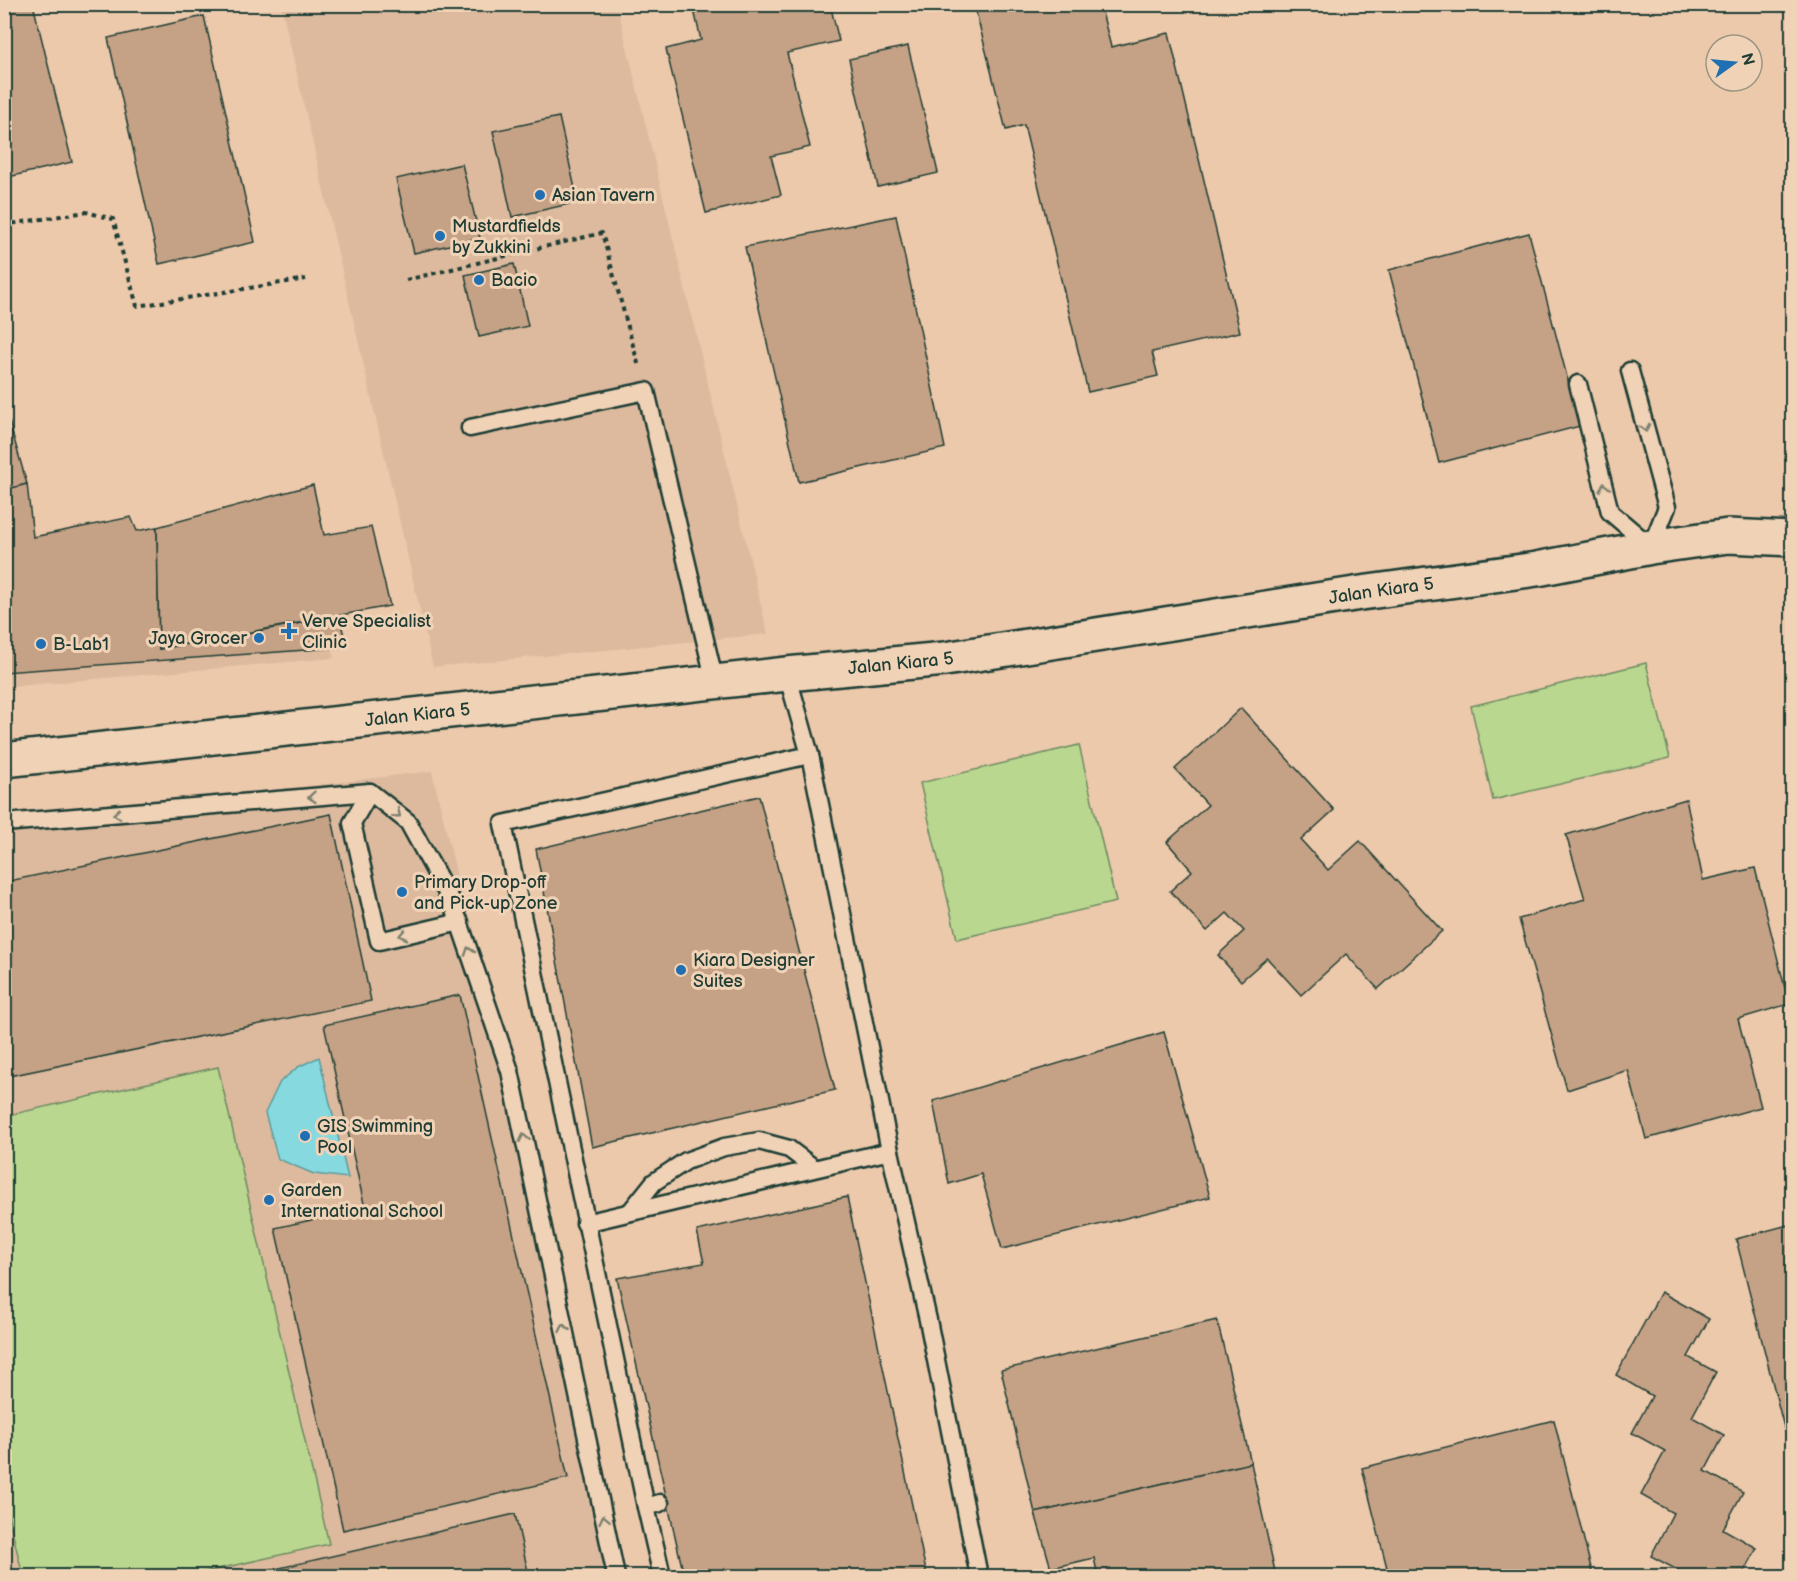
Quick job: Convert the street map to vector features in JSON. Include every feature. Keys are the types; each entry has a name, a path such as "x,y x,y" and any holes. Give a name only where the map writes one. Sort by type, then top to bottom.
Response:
{"street":[{"name":"Jalan Kiara 5","path":"4,760 787,674 945,659 1361,593 1537,569 1651,547 1728,536 1792,540"}],"lane":[{"path":"1578,384 1610,512 1651,547 1667,507 1630,371"},
{"path":"470,428 646,391 715,682"},
{"path":"787,674 810,755 979,1576"},
{"path":"662,1576 653,1505 585,1223 503,825 810,755"},
{"path":"370,792 352,823 379,941 460,922"},
{"path":"4,823 370,792 408,822 453,904 510,1071 616,1576"},
{"path":"630,1212 654,1182 686,1161 724,1147 759,1141 789,1149 814,1168"},
{"path":"585,1223 890,1151"}],"path":[{"path":"4,225 86,212 113,219 137,306 306,279"},
{"path":"406,280 602,233 646,391"}],"shaded area":[{"path":"281,5 617,5 768,634 433,667"},
{"path":"322,595 334,658 5,687 5,629"},
{"name":"Garden International School","path":"432,771 624,1576 5,1576 4,823"}],"green space":[{"path":"1646,663 1670,758 1493,800 1471,706"},
{"path":"1079,745 1116,902 957,939 920,783"},
{"path":"218,1067 329,1544 187,1576 23,1576 4,1497 5,1116"}],"water":[{"name":"GIS Swimming Pool","path":"319,1057 348,1178 314,1174 278,1159 265,1113 280,1082 298,1067"}],"building":[{"path":"4,4 33,4 72,162 4,178"},
{"path":"718,4 830,4 839,41 787,53 810,147 771,156 781,195 706,213 666,49 701,40 694,10"},
{"path":"974,4 1100,4 1111,47 1169,33 1240,332 1152,352 1158,376 1088,392 1024,125 1006,130"},
{"path":"204,16 255,242 159,264 108,38"},
{"path":"908,46 938,173 878,187 849,59"},
{"path":"559,117 578,202 512,217 493,131"},
{"path":"462,164 480,238 414,253 396,179"},
{"path":"896,216 945,448 799,482 745,247"},
{"path":"1529,233 1580,426 1439,463 1389,270"},
{"path":"514,264 528,326 479,337 465,275"},
{"path":"4,404 27,484 4,490"},
{"path":"27,484 33,537 131,517 137,531 157,527 159,649 339,616 347,647 4,672 4,490"},
{"path":"313,485 324,535 371,527 390,606 159,649 157,527"},
{"path":"1241,708 1334,810 1301,840 1328,870 1360,841 1442,931 1378,989 1346,954 1301,995 1267,958 1241,981 1218,955 1244,931 1227,913 1207,931 1170,891 1192,871 1167,842 1208,805 1175,769"},
{"name":"Kiara Designer Suites","path":"759,796 835,1090 592,1147 536,849"},
{"path":"1686,799 1703,880 1755,868 1789,1004 1738,1019 1761,1107 1646,1139 1628,1070 1567,1090 1519,919 1585,899 1566,835"},
{"path":"331,814 371,1001 4,1077 4,882"},
{"path":"460,995 568,1478 343,1530 275,1228 365,1208 324,1025"},
{"path":"1164,1032 1210,1197 1002,1249 981,1174 949,1184 933,1101"},
{"path":"847,1197 927,1576 684,1576 617,1278 704,1263 697,1231"},
{"path":"1792,1224 1792,1459 1736,1239"},
{"path":"1661,1292 1709,1319 1688,1357 1716,1372 1692,1417 1724,1435 1705,1471 1743,1492 1723,1529 1757,1548 1742,1576 1681,1576 1683,1573 1651,1556 1673,1513 1641,1495 1665,1451 1632,1433 1652,1396 1616,1375"},
{"path":"1217,1320 1251,1463 1035,1513 1001,1370"},
{"path":"1554,1420 1593,1576 1389,1576 1362,1468"},
{"path":"1251,1463 1276,1576 1098,1576 1094,1558 1051,1568 1035,1513"},
{"path":"515,1514 529,1576 245,1576"}],"place":[{"name":"Asian Tavern","path":"540,195"},
{"name":"Mustardfields by Zukkini","path":"440,236"},
{"name":"Bacio","path":"479,280"},
{"name":"Verve Specialist Clinic","path":"289,631"},
{"name":"Jaya Grocer","path":"259,638"},
{"name":"B-Lab1","path":"41,644"},
{"name":"Primary Drop-off and Pick-up Zone","path":"402,892"},
{"name":"Kiara Designer Suites","path":"681,970"},
{"name":"GIS Swimming Pool","path":"305,1136"},
{"name":"Garden International School","path":"269,1200"}]}
